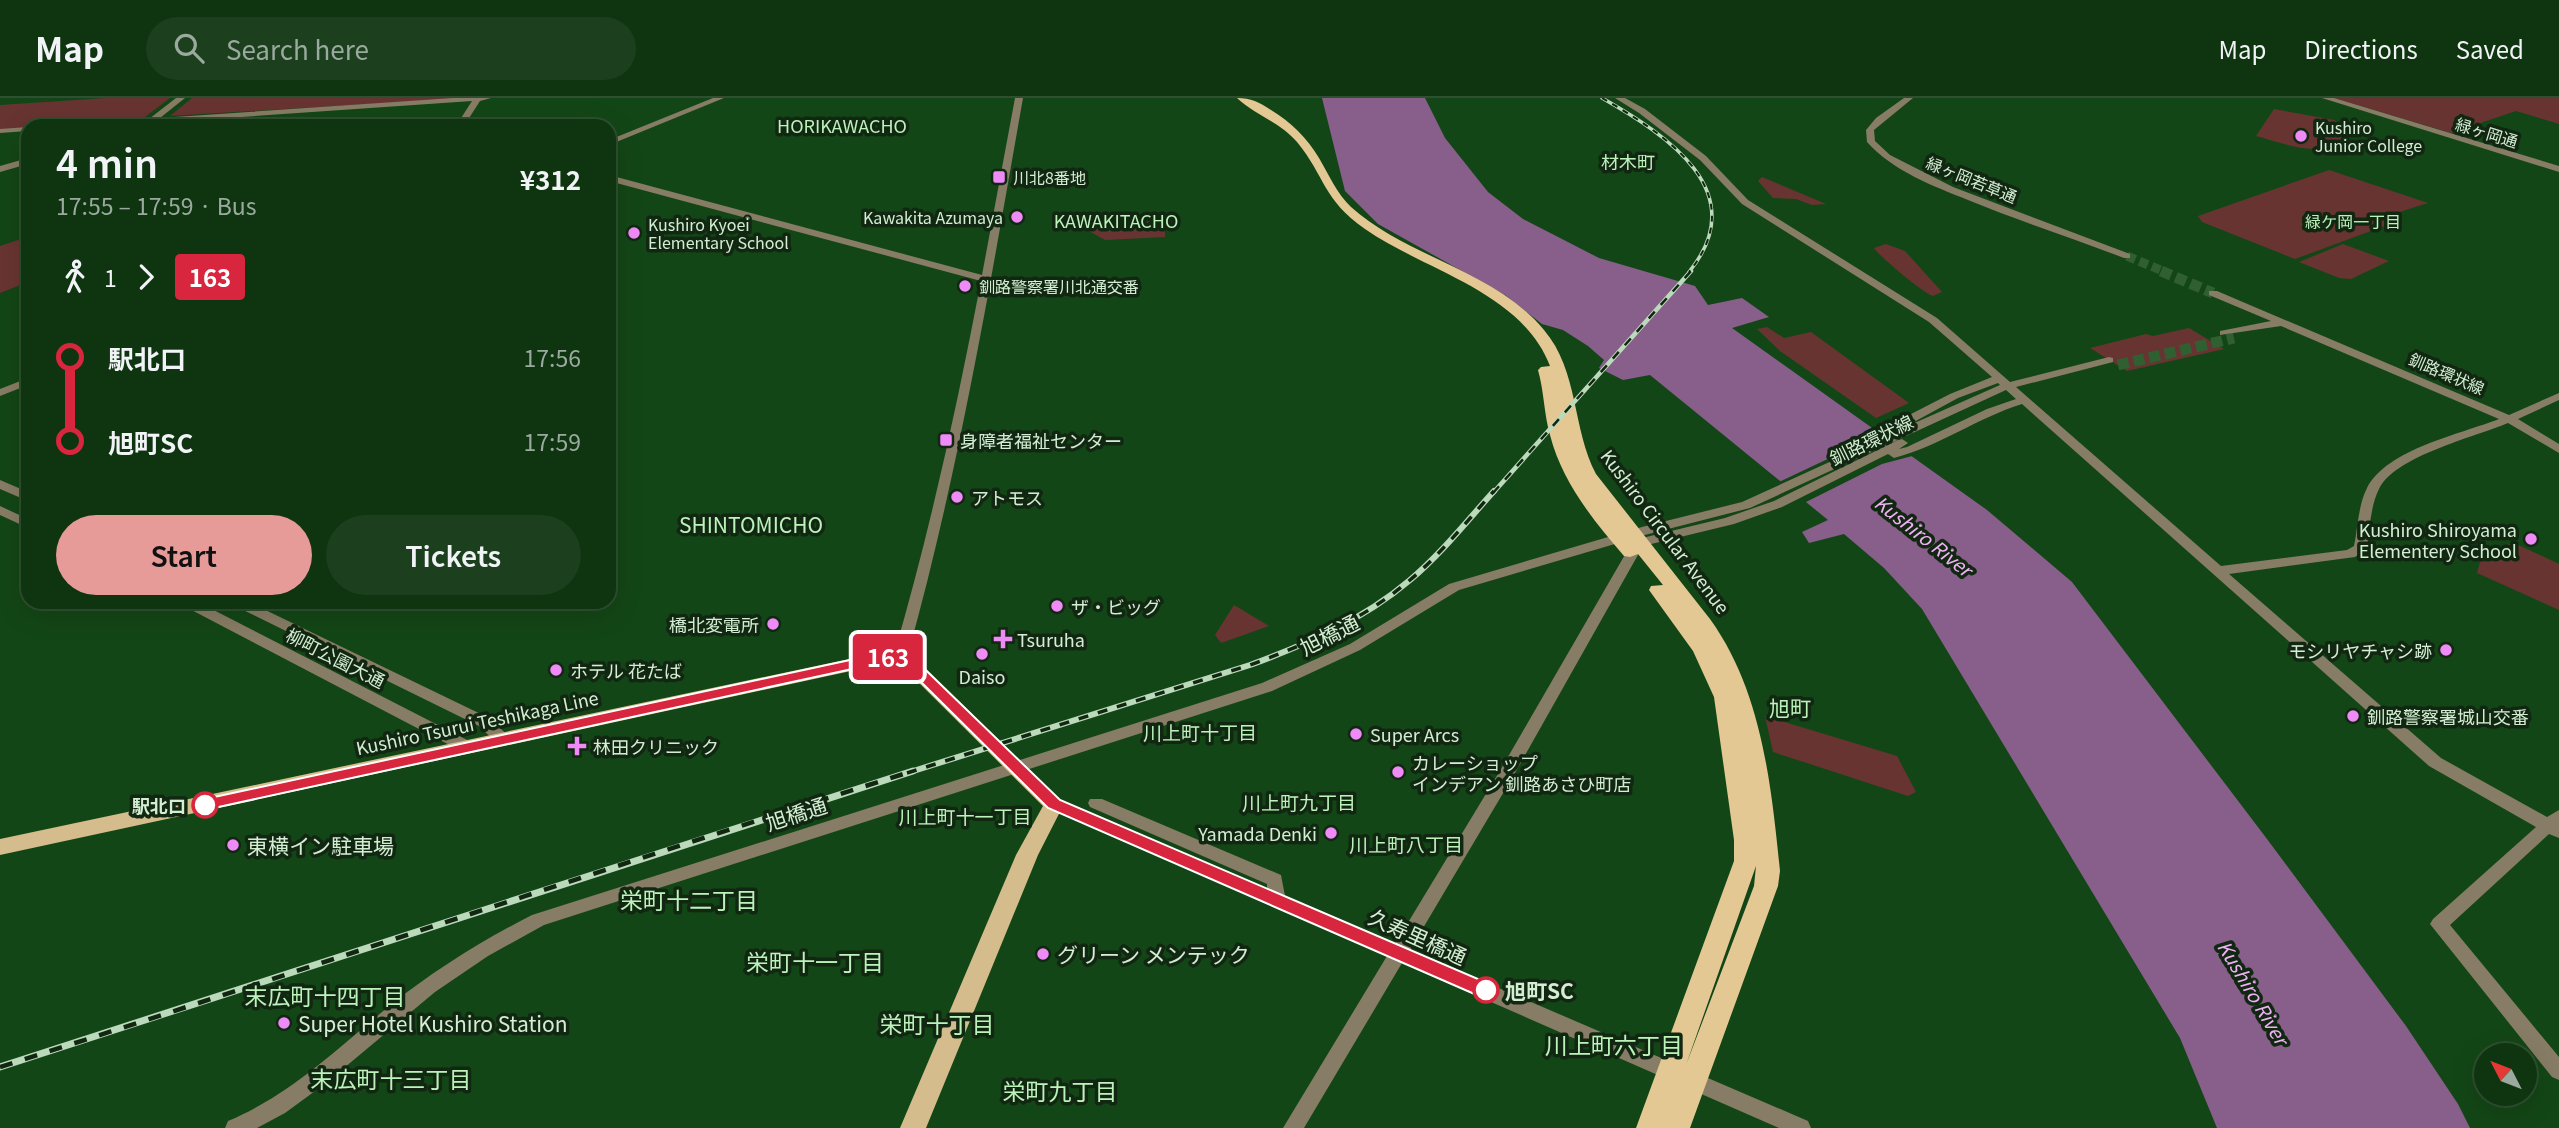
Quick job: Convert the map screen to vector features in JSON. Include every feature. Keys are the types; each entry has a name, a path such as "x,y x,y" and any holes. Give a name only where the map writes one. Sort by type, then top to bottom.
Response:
{"highway":[{"name":"Kushiro Circular Avenue","path":"1230,98 1262,116 1284,134 1298,150 1328,201 1345,219 1373,239 1492,304 1523,329 1544,362 1558,437 1573,473 1588,499 1705,625 1728,662 1747,716 1766,848 1766,886 1682,1077 1650,1128"},
{"name":"Kushiro Circular Avenue","path":"1242,98 1271,114 1293,131 1307,148 1336,200 1367,226 1488,293 1512,309 1540,334 1552,354 1565,395 1572,434 1585,470 1630,543"},
{"name":"Kushiro Circular Avenue","path":"1676,1128 1682,1077"}],"main road":[{"name":"Kushiro Tsurui Teshikaga Line","path":"0,847 901,654"},
{"path":"901,654 1054,804 1027,855 913,1128"}],"street":[{"path":"152,119 181,98"},
{"path":"179,119 487,98"},
{"path":"616,140 720,98"},
{"path":"901,654 912,621 966,389 1019,98"},
{"path":"1619,98 1642,111 1703,159 1745,202 1920,310 2000,388"},
{"name":"緑ヶ岡若草通","path":"1909,98 1879,120 1871,130 1871,142 1889,160 1988,204 2127,256"},
{"name":"緑ヶ岡通","path":"2326,98 2559,169"},
{"path":"464,119 477,99"},
{"path":"0,131 21,130"},
{"path":"0,169 21,162"},
{"path":"616,180 986,279"},
{"path":"2213,293 2282,323"},
{"path":"2229,336 2273,329 2282,323"},
{"name":"釧路環状線","path":"2282,323 2509,419 2559,449"},
{"name":"釧路環状線","path":"1630,543 1729,522 2000,388 2023,390 2114,363"},
{"path":"0,393 21,384"},
{"path":"1903,438 1967,390 2023,390 2218,571 2435,762 2555,825 2439,924 2559,1070"},
{"path":"1870,453 1903,438 2002,407 2023,390"},
{"path":"2218,571 2350,554 2360,548 2373,487 2382,476 2430,449 2524,414 2559,396"},
{"path":"0,484 21,494"},
{"path":"0,510 21,520"},
{"path":"1293,1128 1545,708 1622,574 1630,543"},
{"name":"旭橋通","path":"235,1128 276,1107 398,1010 492,943 538,920 1267,687 1355,647 1454,587 1630,543"},
{"name":"柳町公園大通","path":"201,609 467,747"},
{"name":"柳町公園大通","path":"252,609 484,722 505,740"},
{"path":"1096,803 1275,880 1276,898"},
{"name":"久寿里橋通","path":"1054,804 1276,898 1801,1128"}],"shaded area":[{"path":"106,98 170,98 139,119 21,119 21,129 0,130 0,105"},
{"path":"192,98 466,98 170,116"},
{"path":"2334,98 2559,98 2559,124 2516,111 2451,133"},
{"path":"2274,109 2334,120 2349,129 2341,140 2320,149 2294,147 2256,136"},
{"path":"2329,170 2428,203 2387,216 2398,221 2295,259 2202,222 2198,216"},
{"path":"1762,177 1826,204 1812,205 1796,199 1773,198 1758,181"},
{"path":"1165,221 1165,237 1105,240 1078,225"},
{"path":"21,241 21,285 0,293 0,246"},
{"path":"1886,244 1905,251 1942,292 1933,296 1928,293 1874,248"},
{"path":"2343,244 2389,261 2351,279 2339,278 2299,262"},
{"path":"1767,327 1784,338 1811,332 1909,403 1876,418 1780,351 1757,329"},
{"path":"2189,328 2224,349 2127,371 2090,348 2146,334 2153,336"},
{"path":"2512,542 2559,564 2559,610 2477,573 2480,562"},
{"path":"1234,605 1269,626 1221,643 1215,635"},
{"path":"1765,716 1897,756 1916,792 1908,796 1773,752"}],"water":[{"name":"Kushiro River","path":"1322,98 1425,98 1445,138 1488,192 1523,219 1599,258 1695,286 1708,305 1742,298 1769,317 1732,328 1987,510 2072,582 2406,1026 2458,1104 2470,1128 2217,1128 2180,1038 1922,609 1884,568 1844,534 1809,543 1802,532 1828,520 1650,375 1623,380 1599,368 1604,360 1588,346 1563,330 1542,324 1505,295 1378,224 1345,191"}],"pier":[{"path":"1877,427 1916,455 1882,464 1802,504 1777,483 1853,447"}],"tunnel":[{"path":"2127,256 2165,272"},
{"path":"2161,271 2213,293"},
{"path":"2118,365 2234,338"}],"railway":[{"path":"1602,98 1675,148 1694,169 1707,192 1712,216 1707,243 1689,272"},
{"path":"1493,493 1691,271"},
{"path":"907,773 1250,665 1334,630 1373,607 1410,580 1494,491"},
{"path":"0,1067 913,771"}],"bus line":[{"name":"163","path":"205,805 901,654 1054,804 1486,990"}],"place":[{"name":"Kushiro Junior College","path":"2301,136"},
{"name":"川北8番地","path":"999,177"},
{"name":"Kawakita Azumaya","path":"1017,217"},
{"name":"Kushiro Kyoei Elementary School","path":"634,233"},
{"name":"釧路警察署川北通交番","path":"965,286"},
{"name":"身障者福祉センター","path":"946,440"},
{"name":"アトモス","path":"957,497"},
{"name":"Kushiro Shiroyama Elementery School","path":"2531,539"},
{"name":"ザ・ビッグ","path":"1057,606"},
{"name":"橋北変電所","path":"773,624"},
{"name":"Tsuruha","path":"1003,639"},
{"name":"モシリヤチャシ跡","path":"2446,650"},
{"name":"Daiso","path":"982,654"},
{"name":"ホテル 花たば","path":"556,670"},
{"name":"釧路警察署城山交番","path":"2353,716"},
{"name":"Super Arcs","path":"1356,734"},
{"name":"林田クリニック","path":"577,746"},
{"name":"カレーショップ インデアン 釧路あさひ町店","path":"1398,772"},
{"name":"駅北口","path":"205,805"},
{"name":"Yamada Denki","path":"1331,833"},
{"name":"東横イン駐車場","path":"233,845"},
{"name":"グリーン メンテック","path":"1043,954"},
{"name":"旭町SC","path":"1486,990"},
{"name":"Super Hotel Kushiro Station","path":"284,1023"}],"district":[{"name":"HORIKAWACHO","path":"842,125"},
{"name":"材木町","path":"1628,161"},
{"name":"KAWAKITACHO","path":"1116,220"},
{"name":"緑ケ岡一丁目","path":"2353,221"},
{"name":"SHINTOMICHO","path":"751,524"},
{"name":"旭町","path":"1790,707"},
{"name":"川上町十丁目","path":"1200,731"},
{"name":"川上町九丁目","path":"1299,801"},
{"name":"川上町十一丁目","path":"965,815"},
{"name":"川上町八丁目","path":"1406,843"},
{"name":"栄町十二丁目","path":"689,899"},
{"name":"栄町十一丁目","path":"815,961"},
{"name":"末広町十四丁目","path":"325,995"},
{"name":"栄町十丁目","path":"937,1023"},
{"name":"川上町六丁目","path":"1614,1044"},
{"name":"末広町十三丁目","path":"391,1078"},
{"name":"栄町九丁目","path":"1060,1090"}]}
